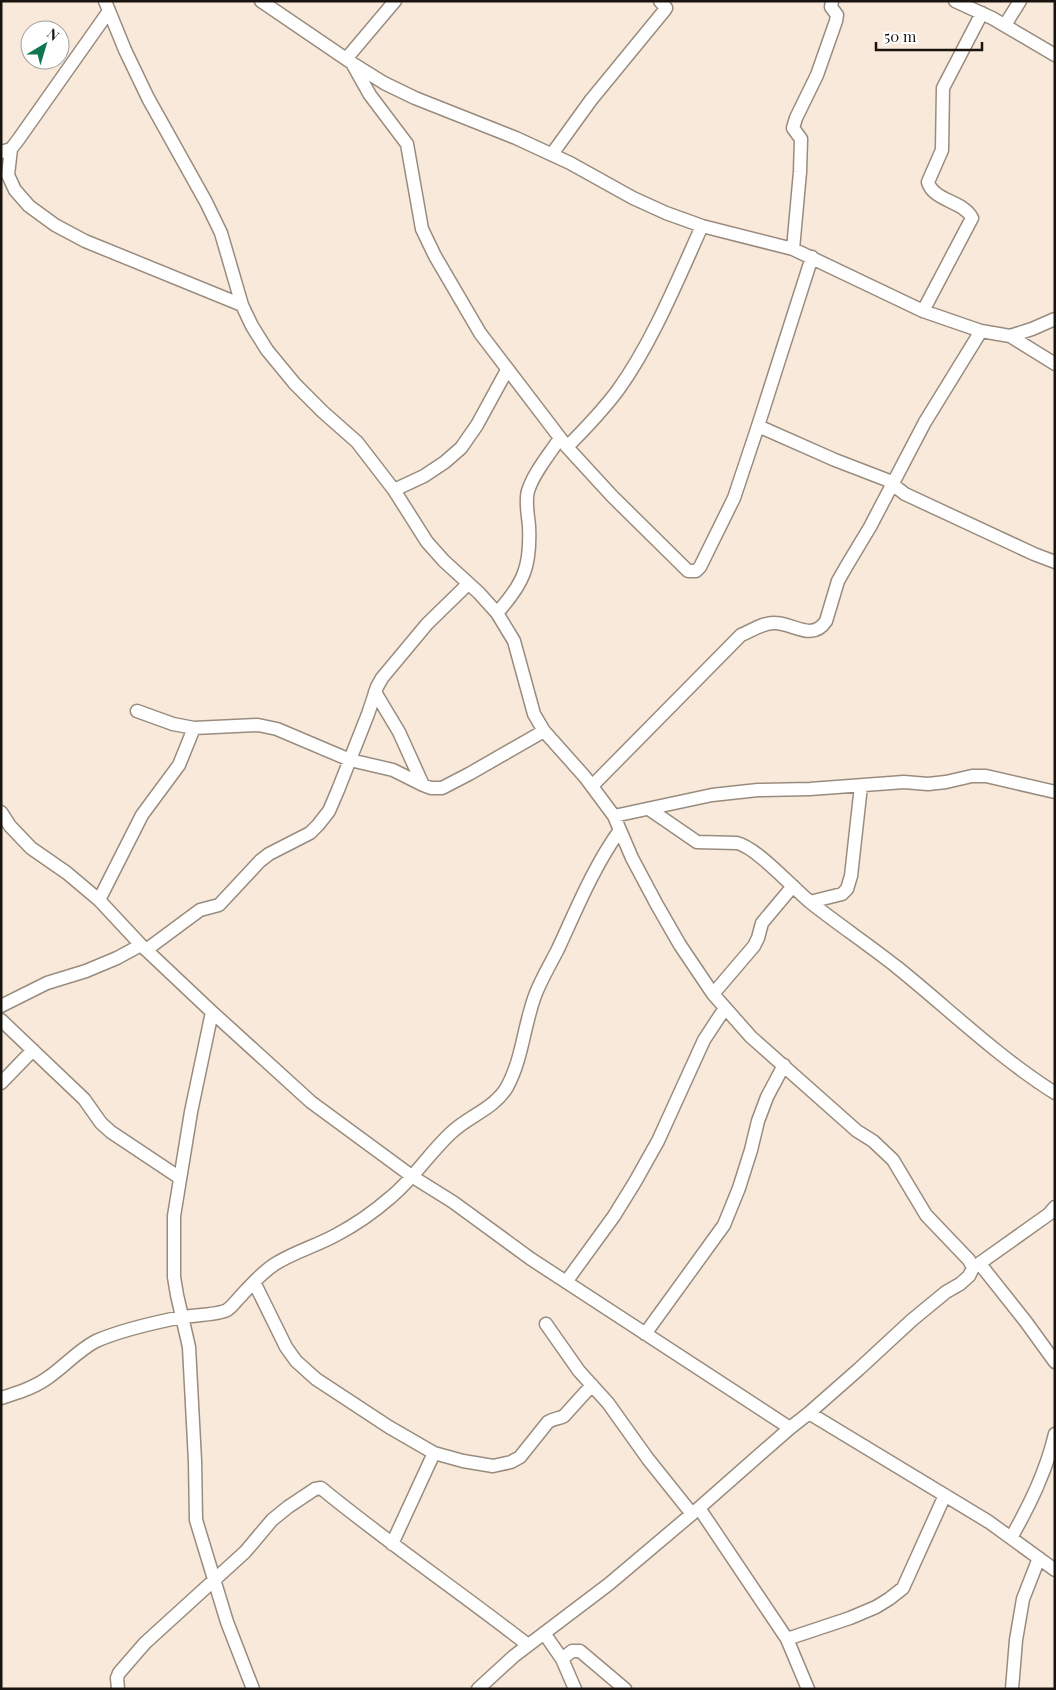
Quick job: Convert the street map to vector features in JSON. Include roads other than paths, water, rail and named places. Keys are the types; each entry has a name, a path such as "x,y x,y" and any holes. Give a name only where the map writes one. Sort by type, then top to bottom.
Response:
{"street":[{"path":"261,1 384,83 415,98 516,138 570,162 633,198 702,226 793,249 923,311 981,331 1010,336 1055,364"},
{"path":"349,61 395,1"},
{"path":"552,154 591,100 664,11 666,8 660,1"},
{"path":"793,249 801,139 793,128 817,75 836,21 837,15 831,7 832,1"},
{"path":"955,1 1005,25 1055,55"},
{"path":"1005,25 1020,1"},
{"path":"107,6 50,96 6,150 5,178 29,206 55,226 85,241 242,305"},
{"path":"107,6 124,50 148,98 206,202 221,233 242,305 252,326 267,350 295,384 329,418 357,442 394,490 427,542 498,613 514,641 534,714 544,731 592,786 614,816 632,858 658,906 680,945 714,994 751,1036 857,1131 885,1151 893,1160 926,1216 977,1266 1026,1322 1055,1362"},
{"path":"923,311 971,224 972,218 966,210 935,192 928,182 942,150 943,88 982,13"},
{"path":"349,61 370,95 407,144 422,229 435,256 480,333 563,443 612,496 688,571 696,571 700,567 734,498 812,257"},
{"path":"498,613 522,581 526,569 529,538 528,493 534,478 563,443 586,428 618,390 645,346 702,226"},
{"path":"1010,336 1055,319"},
{"path":"592,786 741,635 773,622 808,631 822,626 826,621 838,581 893,484 925,422 981,331"},
{"path":"394,490 424,476 445,462 461,448 477,425 507,370"},
{"path":"758,426 835,460 887,480 905,494 1055,562"},
{"path":"1,1006 47,983 86,971 144,948 200,910 219,905 268,854 310,832 329,811 382,678 427,624 468,584"},
{"path":"375,692 399,732 423,785"},
{"path":"137,711 194,728 258,725 277,729 350,760 393,770 431,788 442,788 470,774 544,731"},
{"path":"99,900 142,815 179,765 194,728"},
{"path":"614,816 712,795 758,790 862,786 904,782 928,784 972,776 986,776 1055,792"},
{"path":"810,902 842,894 846,889 851,876 862,786"},
{"path":"649,808 697,842 741,844 756,854 810,902 898,968 1016,1066 1055,1093"},
{"path":"1,812 10,826 30,848 67,873 99,900 144,948 311,1102 531,1259 790,1428"},
{"path":"1,1398 27,1390 47,1379 77,1353 95,1342 113,1335 182,1317 225,1311 274,1264 303,1249 335,1236 391,1198 453,1130 488,1106 507,1087 516,1064 536,992 589,881 620,830"},
{"path":"714,994 754,946 762,923 792,886"},
{"path":"566,1282 614,1216 635,1182 658,1141 704,1040 725,1008"},
{"path":"212,1012 191,1112 174,1216 174,1276 189,1347 196,1520 226,1622 253,1689"},
{"path":"1,1020 84,1098 101,1123 180,1178"},
{"path":"1,1084 33,1050"},
{"path":"645,1334 724,1225 739,1188 758,1121 767,1097 784,1065"},
{"path":"478,1689 514,1656 609,1584 696,1511 790,1428 810,1413 912,1320 946,1292 970,1276 977,1266 1049,1214 1055,1207"},
{"path":"254,1282 286,1347 296,1361 316,1378 389,1427 434,1453 463,1461 493,1466 511,1462 520,1457 548,1422 553,1418 564,1416 592,1385"},
{"path":"546,1324 579,1371 608,1403 648,1459 696,1511 787,1639 808,1689"},
{"path":"810,1413 989,1522 1055,1570"},
{"path":"1011,1538 1032,1501 1049,1458 1055,1434"},
{"path":"392,1544 434,1453"},
{"path":"118,1689 117,1678 119,1673 145,1643 245,1552 272,1520 315,1489 321,1488 392,1544 528,1645"},
{"path":"787,1639 850,1618 890,1599 903,1588 946,1495"},
{"path":"1012,1689 1016,1640 1023,1599 1039,1558"},
{"path":"544,1633 562,1659 575,1689"},
{"path":"562,1659 572,1651 580,1651 625,1689"},
{"path":"565,1689 570,1675"}]}
